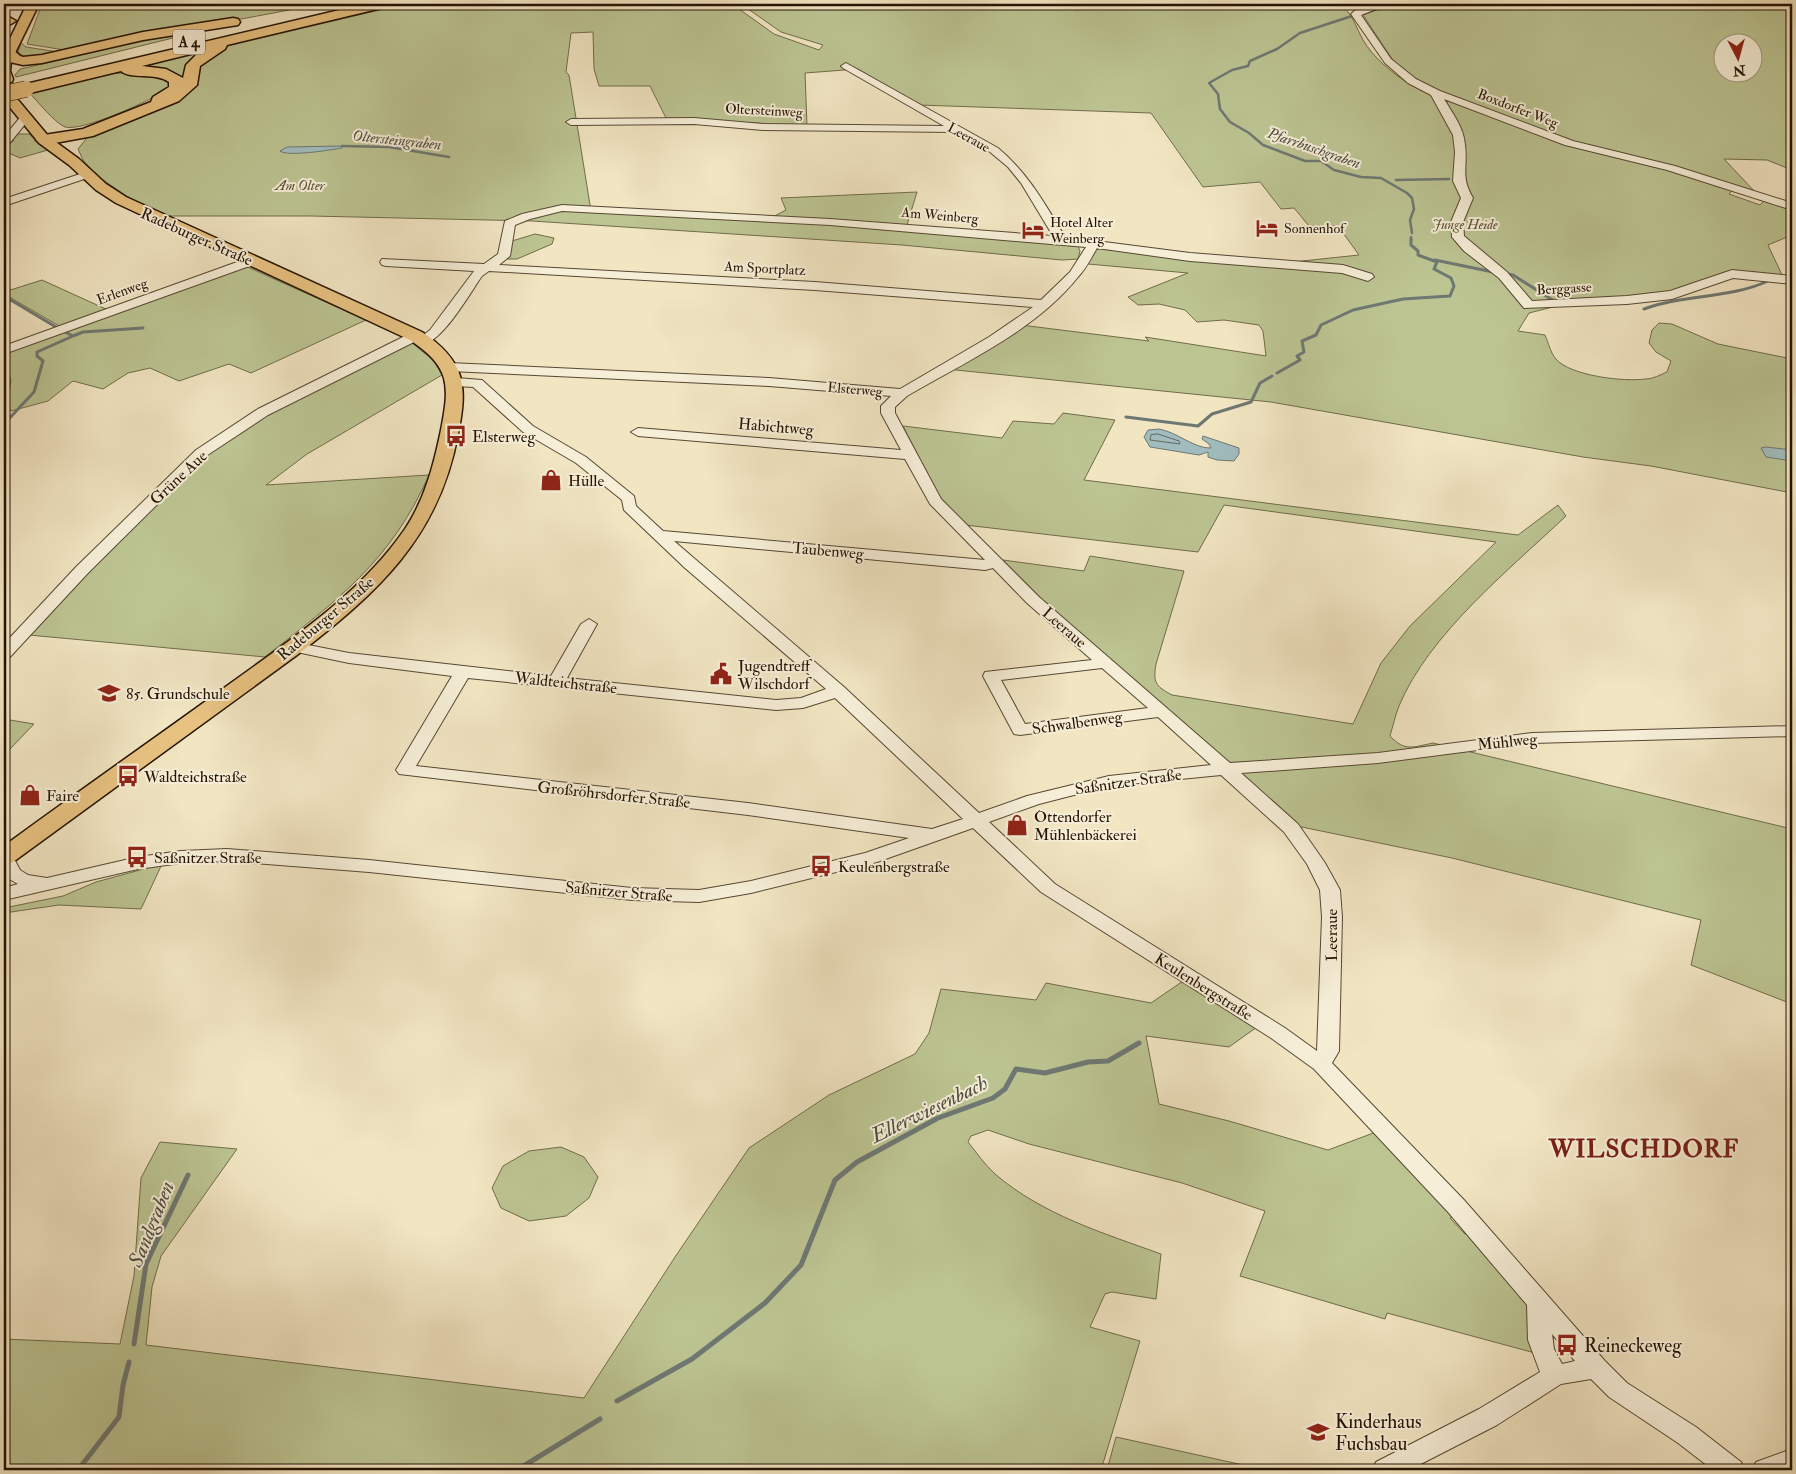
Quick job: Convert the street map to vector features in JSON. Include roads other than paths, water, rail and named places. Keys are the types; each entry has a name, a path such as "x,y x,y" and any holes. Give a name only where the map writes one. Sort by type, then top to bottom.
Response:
{"highway":[{"path":"12,87 286,14 331,4"},
{"name":"A 4","path":"12,87 357,4"},
{"name":"A 4","path":"12,87 87,73 251,26 381,4"},
{"path":"268,16 286,14"},
{"path":"9,22 15,59 24,61 143,36 251,26"},
{"path":"53,138 87,132 174,98 189,85 193,65 199,58 251,26"},
{"path":"53,138 88,128 153,102 172,93 177,85 172,77 160,72 124,70 87,73"},
{"path":"72,157 77,141 87,132"}],"main road":[{"path":"12,87 4,71 9,22 32,4"},
{"name":"Radeburger Straße","path":"12,87 26,117 53,138"},
{"name":"Radeburger Straße","path":"4,857 293,647 358,594 398,551 414,530 430,500 443,467 454,409 453,375 443,357 420,339 136,209 86,175 12,87"}],"street":[{"name":"Boxdorfer Weg","path":"1384,4 1360,10 1356,14 1388,61 1412,81 1436,93 1569,143 1671,168 1792,207"},
{"name":"Leeraue","path":"846,66 994,150 1026,182 1060,240"},
{"name":"Berggasse","path":"1436,93 1458,133 1460,148 1457,180 1467,198 1456,223 1456,232 1465,245 1504,276 1528,305 1627,300 1672,295 1732,274 1749,274 1792,280"},
{"path":"4,143 26,117"},
{"name":"Oltersteinweg","path":"571,122 694,120 763,127 955,129"},
{"path":"4,203 86,175"},
{"name":"Am Weinberg","path":"485,268 504,256 509,223 526,216 562,208 575,208 840,223 1060,240 1092,246 1190,257 1343,269 1368,277"},
{"name":"Leeraue","path":"1092,246 1075,274 1042,304 1017,324 902,393 888,406 888,414 912,456 927,488 936,501 1033,600 1162,711 1223,769 1291,828 1316,863 1330,890 1332,917 1328,1050 1320,1064"},
{"name":"Erlenweg","path":"4,350 251,261"},
{"name":"Am Sportplatz","path":"386,262 815,286 1042,304"},
{"path":"420,339 435,333 478,273 485,268"},
{"name":"Grüne Aue","path":"4,653 82,570 201,453 263,412 420,339"},
{"name":"Elsterweg","path":"453,375 769,382 902,393"},
{"name":"Keulenbergstraße","path":"453,375 477,383 528,428 580,460 628,499 629,507 658,535 838,691 1048,888 1278,1033 1320,1064 1456,1206 1596,1368 1618,1390 1687,1435 1732,1470"},
{"name":"Habichtweg","path":"638,432 912,456"},
{"name":"Taubenweg","path":"658,535 984,565 997,563"},
{"path":"558,681 589,624"},
{"name":"Waldteichstraße","path":"293,647 349,658 463,672 776,705 803,703 838,691"},
{"name":"Schwalbenweg","path":"1106,662 991,676 1020,730 1162,711"},
{"name":"Großröhrsdorfer Straße","path":"463,672 405,770 748,809 935,835"},
{"name":"Mühlweg","path":"1223,769 1378,758 1532,738 1792,731"},
{"name":"Saßnitzer Straße","path":"4,894 161,859 227,855 369,866 632,894 699,896 751,887 870,858 1033,800 1077,787 1149,776 1223,769"},
{"path":"4,857 10,873 18,878 51,884"},
{"path":"1539,1301 1541,1346 1544,1360 1556,1375"},
{"path":"1385,1470 1488,1417 1556,1375 1596,1368"},
{"path":"1765,1470 1792,1460"}],"water":[{"path":"342,146 342,148 310,152 284,153 280,151 287,147"},
{"path":"1159,429 1199,446 1211,448 1202,439 1203,436 1239,448 1239,454 1234,461 1217,460 1208,457 1208,452 1199,455 1150,447 1144,437 1148,430"},
{"path":"1761,448 1792,450 1792,461 1766,457"}],"waterway":[{"name":"Pfarrbuschgraben","path":"1383,6 1391,4"},
{"name":"Pfarrbuschgraben","path":"1352,16 1300,33 1277,49 1250,61 1248,66 1232,70 1209,83 1218,94 1220,109 1230,122 1249,133 1263,145 1305,161 1321,161 1334,170 1361,177 1381,178 1407,193 1412,198 1414,209 1410,220 1412,233"},
{"path":"4,147 13,140"},
{"name":"Oltersteingraben","path":"342,146 389,147 449,157"},
{"path":"1396,180 1449,179"},
{"name":"Pfarrbuschgraben","path":"1277,373 1300,360 1297,356 1304,352 1302,341 1316,335 1321,325 1353,310 1403,299 1450,296 1454,286 1451,278 1434,269 1437,262 1418,255 1418,251 1411,245 1411,237"},
{"path":"1435,260 1493,272"},
{"path":"1507,274 1513,275 1554,301"},
{"path":"1644,309 1659,304 1738,291 1768,281"},
{"path":"4,296 56,327"},
{"path":"73,336 83,332 143,328"},
{"path":"61,330 73,336"},
{"path":"4,424 34,392 43,361 37,356 37,352 73,336"},
{"name":"Pfarrbuschgraben","path":"1126,417 1198,426 1212,414 1251,402 1260,383 1272,376"},
{"name":"Ellerwiesenbach","path":"617,1401 692,1359 765,1303 801,1265 835,1180 857,1162 938,1118 993,1098 1005,1089 1016,1069 1045,1073 1088,1062 1108,1061 1139,1043"},
{"name":"Sandgraben","path":"134,1344 146,1264 188,1175"},
{"name":"Sandgraben","path":"78,1470 119,1417 123,1385 129,1362"},
{"name":"Ellerwiesenbach","path":"517,1470 600,1419"}],"place":[{"name":"Sonnenhof","path":"1267,228"},
{"name":"Hotel Alter Weinberg","path":"1033,230"},
{"name":"Elsterweg","path":"456,436"},
{"name":"Hülle","path":"551,480"},
{"name":"Jugendtreff Wilschdorf","path":"721,674"},
{"name":"85. Grundschule","path":"109,693"},
{"name":"Waldteichstraße","path":"128,776"},
{"name":"Faire","path":"30,795"},
{"name":"Ottendorfer Mühlenbäckerei","path":"1017,825"},
{"name":"Saßnitzer Straße","path":"137,857"},
{"name":"Keulenbergstraße","path":"821,866"},
{"name":"Reineckeweg","path":"1567,1345"},
{"name":"Kinderhaus Fuchsbau","path":"1318,1432"}],"district":[{"name":"WILSCHDORF","path":"1644,1148"}],"park label":[{"name":"Am Olter","path":"300,185"},
{"name":"Junge Heide","path":"1465,224"}]}
